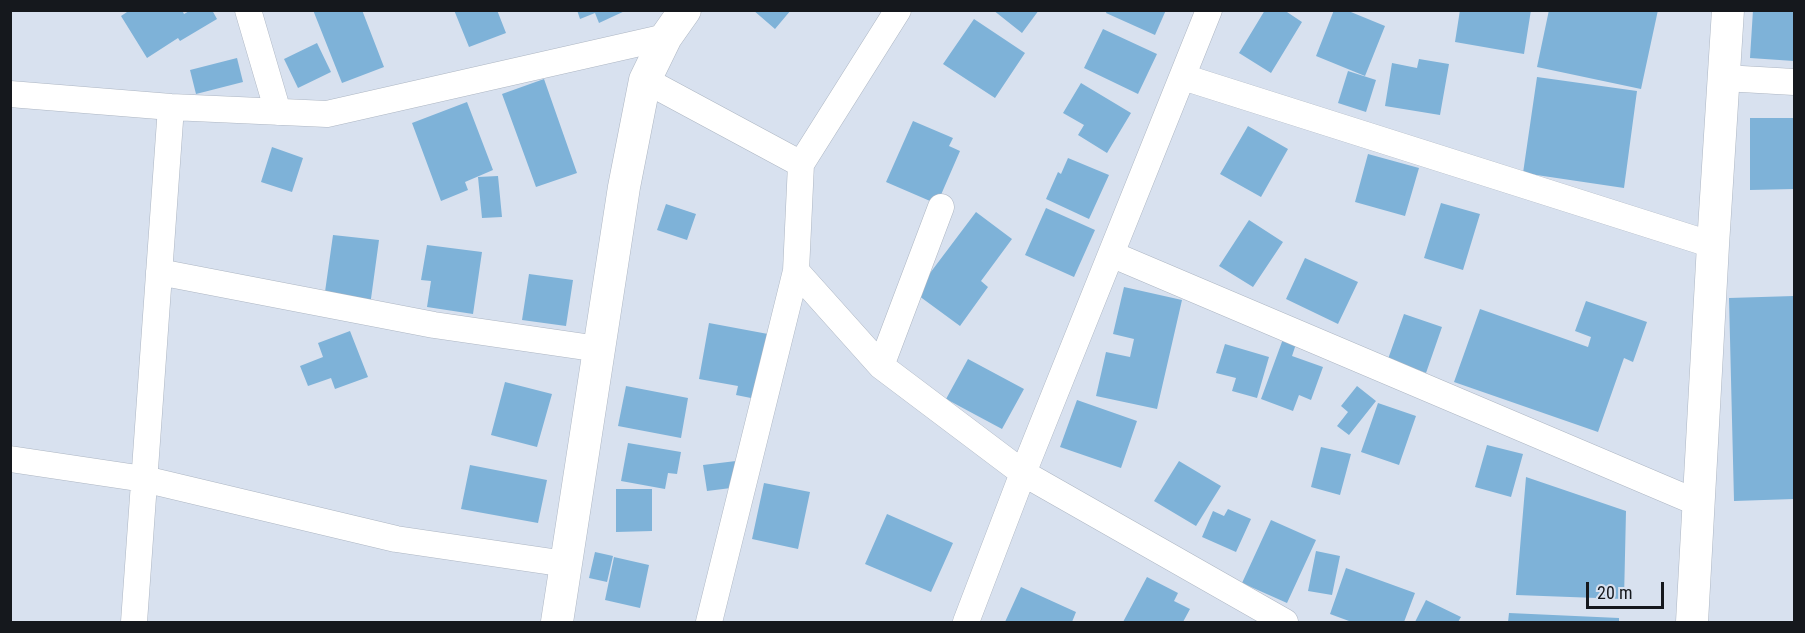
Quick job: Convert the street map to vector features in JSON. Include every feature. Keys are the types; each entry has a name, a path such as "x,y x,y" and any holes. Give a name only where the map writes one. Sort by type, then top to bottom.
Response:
{"street":[{"path":"248,10 278,112"},
{"path":"557,622 624,187 645,80 666,37 685,10"},
{"path":"709,622 796,271 801,164 898,10"},
{"path":"966,622 1023,473 1209,10"},
{"path":"1692,622 1728,10"},
{"path":"10,94 171,107 327,114 666,37"},
{"path":"1182,77 1713,245"},
{"path":"1724,78 1794,82"},
{"path":"645,80 801,164"},
{"path":"134,622 171,107"},
{"path":"881,366 941,207"},
{"path":"1111,254 1698,503"},
{"path":"796,271 881,366 1023,473 1253,614 1285,622"},
{"path":"159,272 434,325 599,350"},
{"path":"10,459 144,479 396,538 566,564"}],"building":[{"path":"130,10 182,10 184,14 191,10 212,10 217,19 180,41 178,38 147,58 121,16"},
{"path":"313,10 362,10 384,67 342,83"},
{"path":"454,10 497,10 506,33 469,47"},
{"path":"577,10 627,10 599,23 595,13 580,19"},
{"path":"753,10 791,10 775,29"},
{"path":"993,10 1039,10 1022,33"},
{"path":"1107,10 1166,10 1155,35 1106,13"},
{"path":"1265,10 1284,10 1302,22 1271,73 1239,53"},
{"path":"1334,10 1346,10 1385,26 1365,76 1316,56"},
{"path":"1460,10 1531,10 1524,54 1455,42"},
{"path":"1549,10 1658,10 1641,89 1537,67"},
{"path":"1753,10 1794,10 1794,61 1750,58"},
{"path":"974,19 1025,53 995,98 943,64"},
{"path":"1103,29 1157,54 1138,94 1084,68"},
{"path":"317,43 331,72 298,88 284,59"},
{"path":"237,58 243,82 196,94 190,70"},
{"path":"1419,59 1449,64 1440,115 1385,106 1392,63 1417,68"},
{"path":"1348,71 1376,80 1366,112 1338,103"},
{"path":"1537,77 1637,91 1624,188 1523,173"},
{"path":"544,79 577,173 536,187 502,94"},
{"path":"1081,83 1131,113 1107,153 1078,135 1084,125 1063,113"},
{"path":"467,102 493,170 465,182 468,190 441,201 412,123"},
{"path":"1750,118 1794,118 1794,189 1750,190"},
{"path":"913,121 953,138 949,146 960,151 937,204 886,182"},
{"path":"1248,126 1288,149 1261,197 1220,174"},
{"path":"272,147 303,158 292,192 261,182"},
{"path":"1368,154 1419,168 1405,216 1355,202"},
{"path":"1068,158 1109,175 1089,219 1046,199 1058,172 1061,174"},
{"path":"498,176 502,217 482,218 478,177"},
{"path":"1441,203 1480,214 1463,270 1424,258"},
{"path":"666,204 696,214 687,240 657,230"},
{"path":"1046,208 1095,230 1074,277 1025,255"},
{"path":"976,212 1012,239 981,281 988,287 960,326 915,293"},
{"path":"1249,220 1283,242 1253,287 1219,266"},
{"path":"333,235 379,240 370,306 324,299"},
{"path":"427,245 482,252 473,314 427,307 431,281 421,280"},
{"path":"1305,258 1358,282 1338,324 1286,299"},
{"path":"529,274 573,280 566,326 522,320"},
{"path":"1124,287 1182,300 1157,409 1096,396 1106,352 1130,357 1134,339 1113,334"},
{"path":"1794,296 1794,499 1734,501 1729,298"},
{"path":"1586,301 1647,322 1633,362 1624,358 1598,432 1454,382 1480,309 1588,347 1591,337 1575,331"},
{"path":"1404,314 1442,327 1426,373 1388,359"},
{"path":"709,323 768,334 756,399 736,395 738,386 699,379"},
{"path":"350,331 368,377 335,389 331,378 308,386 300,366 323,357 318,343"},
{"path":"1283,339 1296,344 1292,356 1323,367 1311,400 1299,395 1293,411 1261,399"},
{"path":"1225,344 1269,357 1257,398 1232,391 1236,378 1216,373"},
{"path":"968,359 1024,389 1002,429 946,399"},
{"path":"505,382 552,394 537,447 491,435"},
{"path":"626,386 688,398 681,438 618,426"},
{"path":"1357,386 1376,401 1349,435 1337,426 1348,412 1341,406"},
{"path":"1077,400 1137,421 1121,468 1060,447"},
{"path":"1378,403 1416,416 1399,465 1361,452"},
{"path":"628,443 681,452 677,474 668,473 665,489 621,481"},
{"path":"1487,445 1523,454 1511,497 1475,487"},
{"path":"1321,447 1351,454 1340,495 1311,487"},
{"path":"736,461 739,487 707,491 703,465"},
{"path":"1179,461 1221,486 1196,526 1154,501"},
{"path":"470,465 547,480 538,523 461,509"},
{"path":"1526,477 1626,511 1624,599 1516,595"},
{"path":"764,483 810,492 798,549 752,539"},
{"path":"616,489 652,489 652,531 616,532"},
{"path":"1228,509 1251,519 1236,552 1202,537 1213,511 1224,516"},
{"path":"887,514 953,543 931,592 865,564"},
{"path":"1271,520 1316,540 1287,603 1242,583"},
{"path":"1316,551 1340,556 1332,595 1308,591"},
{"path":"595,552 613,556 607,582 589,578"},
{"path":"614,557 649,565 640,608 605,600"},
{"path":"1346,568 1415,593 1404,622 1348,622 1330,614"},
{"path":"1147,577 1178,593 1174,601 1190,609 1183,622 1123,622"},
{"path":"1021,587 1076,612 1072,622 1005,622"},
{"path":"1426,600 1461,617 1458,622 1415,622"},
{"path":"1509,613 1619,618 1619,622 1508,622"}]}
